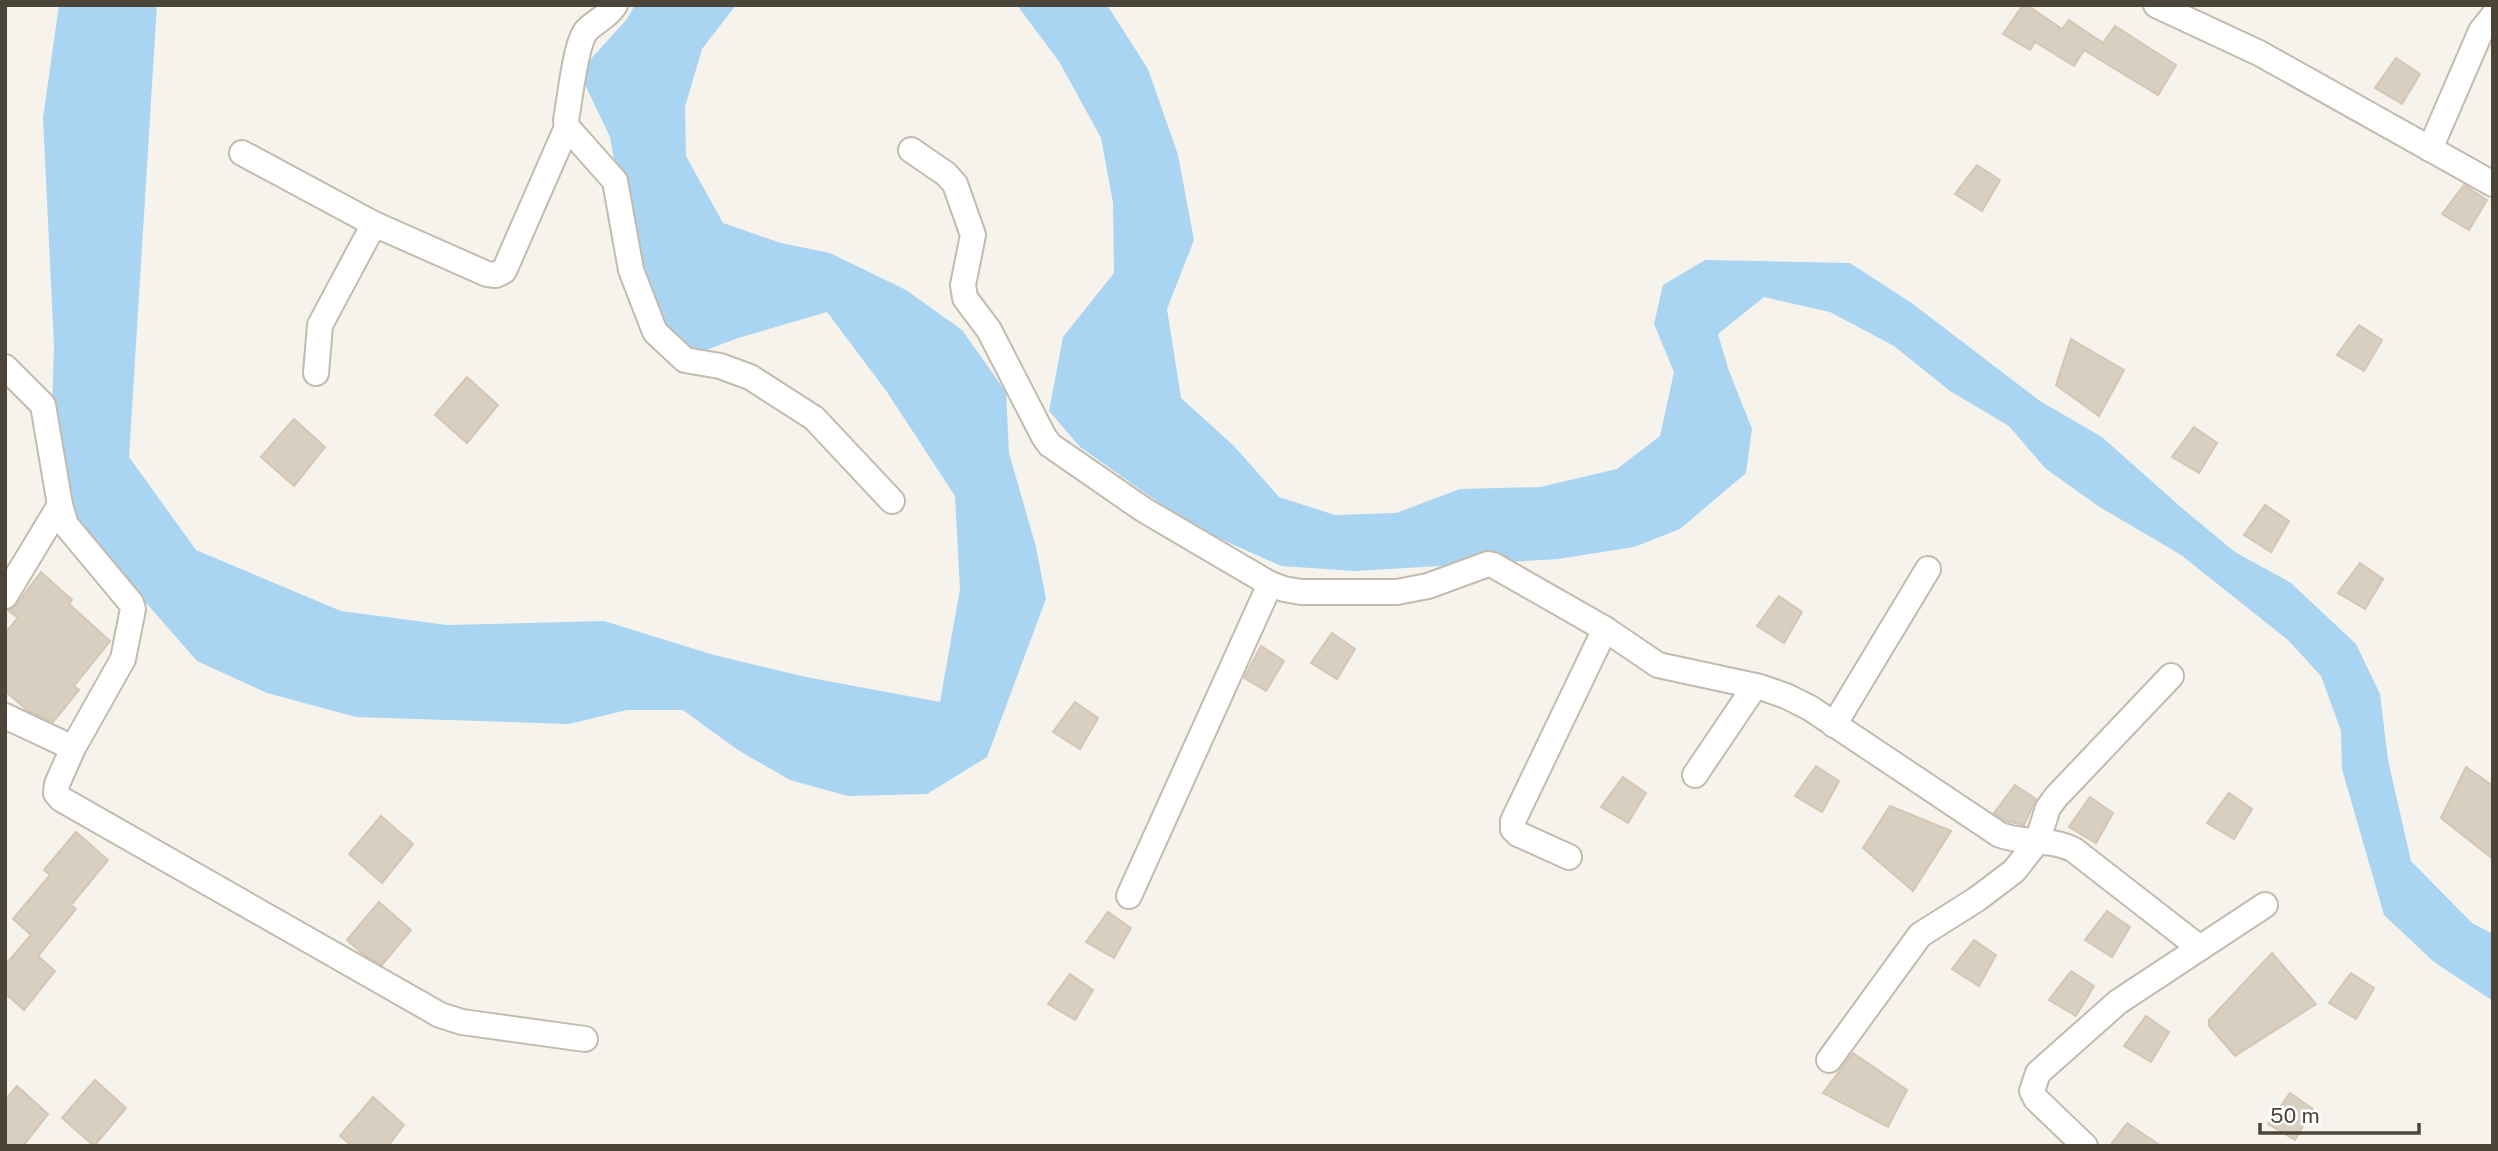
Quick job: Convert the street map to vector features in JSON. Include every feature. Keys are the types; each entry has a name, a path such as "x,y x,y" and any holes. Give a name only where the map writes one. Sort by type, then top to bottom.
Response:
{"street":[{"path":"242,153 374,224 487,274 496,275 504,271 567,127 566,120 581,41 588,29 611,12 615,5"},
{"path":"2156,5 2259,53 2493,184"},
{"path":"2430,149 2481,31 2493,16"},
{"path":"567,127 615,181 631,270 655,332 685,360 720,366 750,377 814,418 892,501"},
{"path":"911,150 946,174 955,184 973,235 963,285 965,298 989,331 1047,441 1144,510 1270,584 1301,592 1397,592 1428,586 1491,564 1605,628 1658,665 1755,686 1786,696 2000,835 2010,839 2060,844 2074,850 2200,948"},
{"path":"316,373 320,325 374,224"},
{"path":"5,367 43,405 60,505 71,532 131,603 133,609 123,659 73,748 57,784 57,793 61,799 273,921 452,1019 586,1039"},
{"path":"5,596 60,505"},
{"path":"1834,725 1928,569"},
{"path":"1129,896 1270,584"},
{"path":"1569,857 1517,834 1513,829 1513,821 1605,628"},
{"path":"1829,1060 1920,935 2010,876 2038,842 2048,808 2056,797 2171,676"},
{"path":"1695,775 1755,686"},
{"path":"5,716 73,748"},
{"path":"2085,1146 2036,1099 2032,1091 2038,1073 2118,1002 2265,905"}],"water":[{"path":"59,5 157,5 129,457 196,550 341,611 447,625 604,621 714,655 806,677 940,702 960,589 955,496 887,392 827,312 738,338 685,358 633,264 610,137 579,72 627,19 635,5 736,5 702,49 685,107 686,156 723,223 781,243 830,253 906,290 962,330 1006,392 1009,453 1036,547 1046,599 987,757 927,794 848,796 790,780 738,750 683,710 627,710 569,724 356,717 267,693 197,661 133,588 75,535 51,447 54,346 43,118"},
{"path":"1017,5 1107,5 1148,69 1178,155 1194,240 1167,309 1181,398 1234,446 1279,497 1335,515 1396,513 1460,489 1540,487 1617,469 1660,436 1674,372 1654,324 1663,285 1705,260 1850,263 1913,304 2040,401 2102,437 2235,552 2291,583 2356,644 2380,694 2388,760 2411,861 2472,923 2493,934 2493,1001 2434,962 2384,915 2342,769 2341,731 2321,676 2288,640 2181,555 2098,506 2045,468 2009,426 1950,391 1894,346 1830,312 1764,297 1718,334 1729,371 1752,429 1746,473 1680,529 1634,547 1558,559 1355,571 1281,566 1192,526 1080,447 1049,411 1063,337 1114,273 1113,203 1101,138 1060,63"}],"building":[{"path":"2023,5 2062,29 2069,20 2103,43 2115,26 2176,65 2158,95 2084,50 2074,66 2035,42 2030,50 2003,34"},
{"path":"2396,58 2420,74 2402,104 2375,88"},
{"path":"1977,165 2000,180 1982,211 1955,194"},
{"path":"2464,185 2487,200 2469,230 2442,214"},
{"path":"2359,325 2382,340 2364,371 2337,355"},
{"path":"2071,339 2124,370 2099,416 2056,385"},
{"path":"467,377 498,405 467,443 435,415"},
{"path":"294,419 325,447 294,486 261,457"},
{"path":"2194,427 2217,443 2199,473 2172,457"},
{"path":"2265,505 2289,521 2271,552 2244,535"},
{"path":"2360,563 2383,579 2365,609 2338,593"},
{"path":"41,572 72,600 69,604 110,641 74,686 79,690 53,722 27,710 5,691 5,633 18,618 8,610 17,604"},
{"path":"1779,596 1802,612 1784,643 1757,626"},
{"path":"1332,633 1355,649 1337,679 1311,663"},
{"path":"1261,646 1284,661 1266,691 1244,678"},
{"path":"1075,702 1098,718 1080,749 1053,732"},
{"path":"1816,766 1839,781 1822,812 1795,796"},
{"path":"2466,767 2493,786 2493,859 2441,818"},
{"path":"1623,777 1646,793 1628,823 1601,807"},
{"path":"2015,785 2036,799 2024,825 2006,821 1994,813"},
{"path":"2229,793 2252,809 2234,839 2207,823"},
{"path":"2090,797 2113,813 2096,843 2069,827"},
{"path":"1890,806 1951,831 1913,891 1863,848"},
{"path":"381,816 413,844 382,883 349,854"},
{"path":"76,832 108,860 71,905 76,909 38,956 55,971 24,1010 5,993 5,965 31,935 13,919 50,875 44,870"},
{"path":"379,902 411,930 382,965 364,955 347,940"},
{"path":"2107,911 2130,927 2112,957 2085,940"},
{"path":"1108,912 1131,928 1114,958 1086,942"},
{"path":"1974,940 1996,955 1979,986 1952,969"},
{"path":"2272,953 2316,1004 2235,1056 2209,1026 2209,1020"},
{"path":"2071,971 2094,986 2076,1016 2049,1000"},
{"path":"2351,973 2374,988 2356,1019 2329,1003"},
{"path":"1070,974 1093,990 1075,1020 1048,1004"},
{"path":"2146,1016 2169,1032 2151,1062 2124,1046"},
{"path":"1853,1053 1907,1090 1888,1127 1823,1093"},
{"path":"95,1080 126,1108 94,1146 62,1118"},
{"path":"17,1086 48,1114 23,1146 5,1146 5,1100"},
{"path":"2290,1093 2313,1109 2295,1140 2268,1124"},
{"path":"373,1097 404,1125 388,1146 352,1146 340,1136"},
{"path":"2127,1123 2161,1146 2110,1146"}]}
